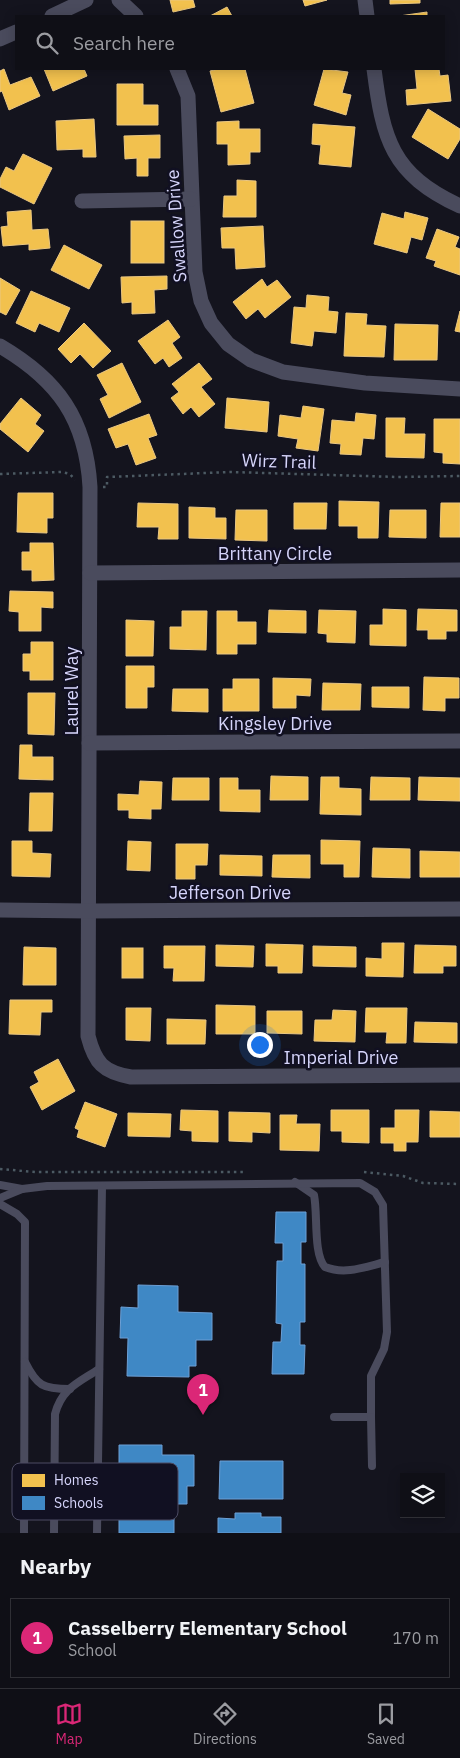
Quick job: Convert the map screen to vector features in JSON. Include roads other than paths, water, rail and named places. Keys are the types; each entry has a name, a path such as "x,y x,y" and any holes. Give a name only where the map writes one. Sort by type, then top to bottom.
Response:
{"street":[{"path":"54,15 86,0"},
{"path":"119,0 135,15"},
{"path":"365,0 367,15"},
{"path":"0,39 15,32"},
{"name":"Swallow Drive","path":"177,70 188,96 194,272 201,301 211,323 228,344 251,360 283,372 365,383 460,389"},
{"path":"374,70 380,113 387,138 400,163 424,187 460,206"},
{"path":"82,201 191,199"},
{"name":"Laurel Way","path":"0,346 40,372 60,394 78,428 88,458 90,573 88,1036 93,1054 104,1068"},
{"name":"Brittany Circle","path":"90,573 460,570"},
{"name":"Kingsley Drive","path":"89,743 460,741"},
{"name":"Jefferson Drive","path":"0,910 460,909"},
{"name":"Imperial Drive","path":"104,1068 113,1074 131,1077 460,1075"}],"lane":[{"path":"295,1182 314,1195 317,1208 319,1255 325,1267 341,1271 354,1270 385,1262"},
{"path":"0,1198 22,1189 47,1186 295,1182 360,1183 375,1192 383,1205 387,1332 384,1349 371,1376 372,1466"},
{"path":"0,1185 22,1189"},
{"path":"98,1463 102,1186"},
{"path":"0,1204 17,1214 25,1222 24,1463"},
{"path":"24,1360 34,1379 44,1387 70,1389"},
{"path":"55,1463 55,1414 59,1398 99,1369"},
{"path":"334,1418 371,1418"},
{"path":"24,1520 24,1533"},
{"path":"54,1520 54,1533"},
{"path":"97,1520 97,1533"}],"place":[{"name":"Casselberry Elementary School","path":"203,1415"}]}
